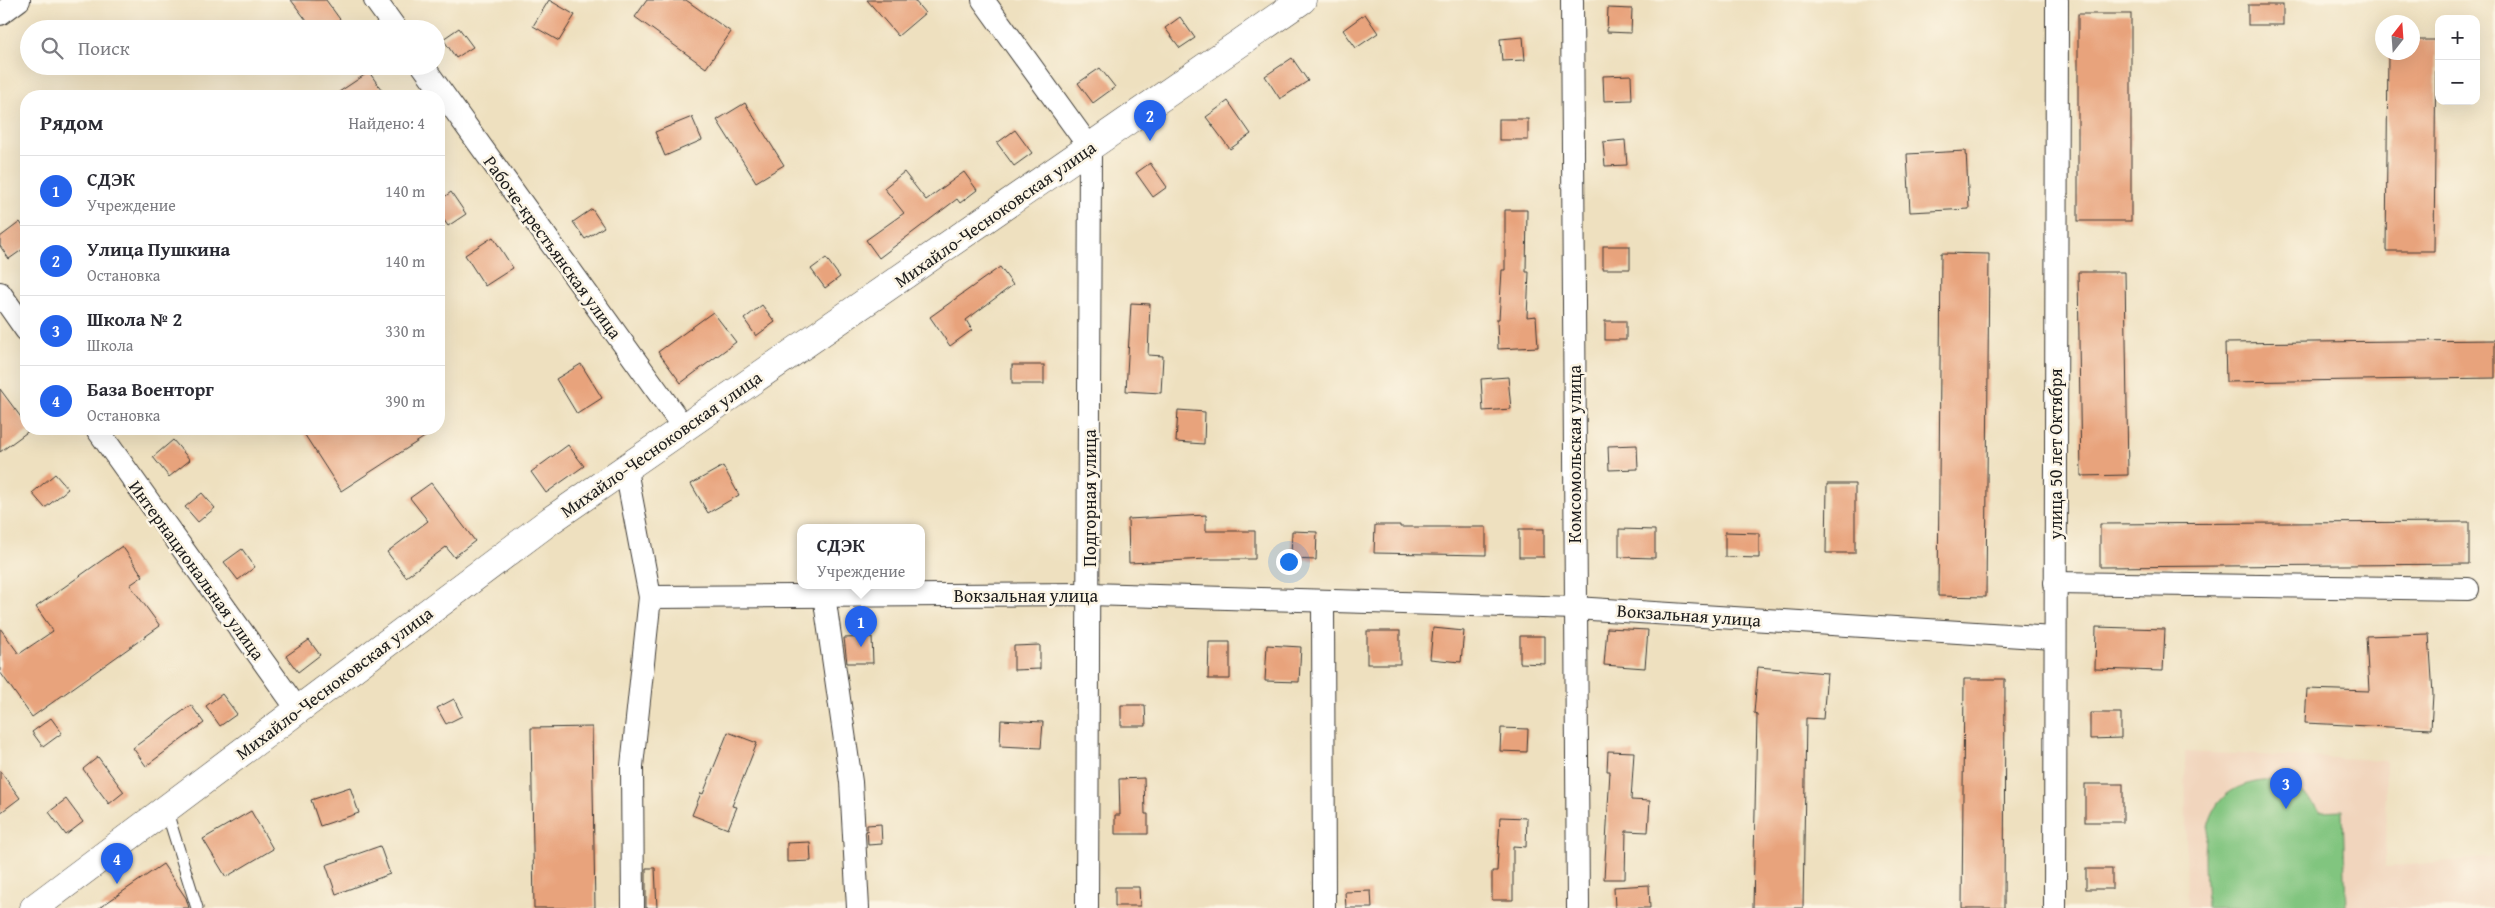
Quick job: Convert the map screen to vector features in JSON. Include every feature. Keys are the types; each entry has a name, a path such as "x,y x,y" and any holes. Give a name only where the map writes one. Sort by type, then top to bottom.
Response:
{"main road":[{"name":"Михайло-Чесноковская улица","path":"34,908 551,520 626,470 1302,0"}],"street":[{"path":"0,14 19,0"},
{"path":"375,0 389,20"},
{"path":"983,0 1090,148"},
{"name":"Комсомольская улица","path":"1572,0 1578,908"},
{"name":"улица 50 лет Октября","path":"2055,908 2054,638 2057,0"},
{"name":"Рабоче-крестьянская улица","path":"429,75 440,90"},
{"name":"Рабоче-крестьянская улица","path":"445,97 684,428"},
{"name":"Подгорная улица","path":"1087,908 1090,148"},
{"path":"0,293 20,321"},
{"name":"Интернациональная улица","path":"101,435 298,710"},
{"path":"626,470 650,598 632,766 633,908"},
{"path":"2055,583 2468,589"},
{"name":"Вокзальная улица","path":"650,598 1089,594 1575,608 2054,638"},
{"path":"824,596 852,782 858,908"},
{"path":"1323,602 1324,908"}],"lane":[{"path":"166,809 197,908"}],"shaded area":[{"path":"2185,752 2386,760 2385,867 2495,857 2495,908 2187,908"}],"green space":[{"path":"2273,780 2299,791 2319,811 2343,810 2346,908 2207,908 2206,842 2209,823 2216,806 2228,793 2247,784"}],"building":[{"path":"291,0 326,0 340,20 306,20"},
{"path":"549,0 575,15 559,41 533,26"},
{"path":"647,0 686,0 731,32 706,68 635,17"},
{"path":"867,0 914,0 925,13 898,36"},
{"path":"2248,5 2283,5 2283,25 2248,25"},
{"path":"1608,8 1632,9 1631,33 1607,32"},
{"path":"1365,14 1378,33 1356,48 1343,30"},
{"path":"2078,14 2131,14 2131,221 2078,221"},
{"path":"1180,17 1195,38 1180,48 1165,28"},
{"path":"459,28 473,47 456,58 445,42 445,38"},
{"path":"1523,37 1525,60 1502,61 1500,39"},
{"path":"2420,40 2435,40 2434,251 2386,251 2388,60 2420,60"},
{"path":"1292,58 1308,81 1280,99 1265,76"},
{"path":"1100,68 1115,87 1093,103 1078,83"},
{"path":"364,75 371,75 382,90 342,90"},
{"path":"1631,75 1632,100 1604,101 1603,76"},
{"path":"1228,101 1251,134 1230,149 1206,117"},
{"path":"745,103 784,165 756,182 717,120"},
{"path":"692,117 702,140 665,156 655,132"},
{"path":"1499,119 1528,119 1528,140 1499,140"},
{"path":"1015,130 1032,153 1014,166 997,143"},
{"path":"1625,140 1627,165 1605,166 1603,142"},
{"path":"1966,151 1969,209 1910,212 1907,154"},
{"path":"1150,163 1167,187 1153,197 1136,173"},
{"path":"904,172 926,200 964,172 977,190 960,203 957,199 879,258 866,240 904,213 884,188"},
{"path":"451,192 466,214 448,226 445,222 445,196"},
{"path":"592,209 604,227 585,239 573,222"},
{"path":"1505,210 1527,210 1526,272 1529,272 1527,317 1536,316 1538,347 1498,349 1497,319 1499,319 1502,270 1505,270"},
{"path":"20,222 20,251 9,259 0,246 0,237"},
{"path":"493,237 513,268 485,286 465,255"},
{"path":"1603,246 1630,246 1630,269 1603,269"},
{"path":"1941,253 1989,254 1986,597 1938,596"},
{"path":"826,258 840,277 825,288 811,269"},
{"path":"1000,267 1013,285 966,320 972,330 950,346 930,317"},
{"path":"2078,272 2125,272 2128,475 2081,476"},
{"path":"1131,303 1150,304 1148,355 1163,356 1161,393 1126,391"},
{"path":"762,305 775,322 756,336 744,319"},
{"path":"713,312 736,342 681,383 658,352"},
{"path":"1605,321 1626,321 1626,340 1605,340"},
{"path":"2495,340 2495,378 2226,382 2225,343"},
{"path":"581,364 602,398 577,414 556,379"},
{"path":"1012,365 1044,365 1044,384 1012,384"},
{"path":"1508,377 1511,409 1483,411 1481,379"},
{"path":"0,389 20,416 20,435 23,435 0,452"},
{"path":"1178,410 1205,412 1204,444 1176,442"},
{"path":"305,435 428,435 341,491"},
{"path":"173,440 190,460 169,477 153,457"},
{"path":"568,445 584,466 546,493 531,472"},
{"path":"1637,445 1638,469 1609,470 1608,446"},
{"path":"723,466 739,495 708,513 691,484"},
{"path":"55,474 68,489 45,508 32,493"},
{"path":"431,483 475,541 454,557 446,547 406,577 387,552 428,521 410,498"},
{"path":"1827,484 1855,484 1855,553 1826,553"},
{"path":"202,493 215,508 198,522 185,507"},
{"path":"1206,515 1206,531 1255,531 1255,559 1207,559 1129,563 1128,519"},
{"path":"2469,522 2469,564 2100,567 2100,524"},
{"path":"1375,525 1400,525 1400,527 1486,527 1486,555 1374,553"},
{"path":"1519,529 1544,529 1544,557 1519,557"},
{"path":"1619,529 1655,530 1655,558 1619,557"},
{"path":"1292,531 1317,532 1316,560 1291,559"},
{"path":"1725,532 1759,533 1759,558 1725,557"},
{"path":"122,546 143,576 130,585 160,626 32,717 0,672 0,628 19,654 53,631 36,607"},
{"path":"242,549 255,567 238,580 224,562"},
{"path":"2096,627 2165,629 2163,671 2095,669"},
{"path":"1433,628 1464,631 1461,662 1430,659"},
{"path":"1607,628 1648,630 1645,668 1604,665"},
{"path":"1367,631 1400,631 1400,664 1367,664"},
{"path":"2429,634 2433,694 2431,729 2305,723 2307,689 2369,691 2366,636"},
{"path":"1520,636 1545,636 1545,664 1520,663"},
{"path":"872,637 873,663 847,663 844,638"},
{"path":"309,640 320,655 298,672 286,656"},
{"path":"1209,642 1230,642 1230,679 1208,679"},
{"path":"1040,645 1040,669 1014,670 1014,646"},
{"path":"1267,645 1301,647 1299,682 1265,681"},
{"path":"1758,667 1827,673 1823,719 1806,718 1803,908 1753,908 1757,714 1754,713"},
{"path":"1964,679 2005,679 2004,908 1962,908"},
{"path":"222,694 237,714 220,726 206,706"},
{"path":"454,699 462,716 446,724 437,708"},
{"path":"191,705 204,723 146,766 133,748"},
{"path":"1121,705 1145,705 1146,726 1121,726"},
{"path":"2090,713 2121,713 2121,738 2090,739"},
{"path":"51,718 62,733 43,747 32,732"},
{"path":"1001,720 1043,722 1041,748 1000,746"},
{"path":"592,727 595,908 534,908 531,728"},
{"path":"1501,728 1528,729 1527,752 1500,751"},
{"path":"728,732 757,743 732,806 737,807 728,829 692,815 701,793 703,794"},
{"path":"1608,751 1634,752 1631,800 1650,801 1648,832 1626,831 1625,879 1604,879 1610,771 1607,771"},
{"path":"98,757 124,792 109,804 83,769"},
{"path":"0,771 20,798 0,813"},
{"path":"1144,778 1145,814 1148,814 1148,834 1115,834 1115,815 1120,815 1119,779"},
{"path":"2085,784 2123,784 2123,822 2085,822"},
{"path":"350,787 359,813 320,826 311,800"},
{"path":"66,799 83,822 66,835 49,812"},
{"path":"251,811 273,849 226,877 203,839"},
{"path":"1500,817 1527,818 1526,847 1513,846 1513,900 1492,900 1492,871 1497,871"},
{"path":"881,824 882,844 868,845 867,825"},
{"path":"810,842 811,861 787,862 787,843"},
{"path":"380,846 390,874 336,894 326,865"},
{"path":"163,864 186,898 189,908 99,908"},
{"path":"646,868 655,868 657,908 646,908"},
{"path":"2086,869 2112,869 2112,889 2086,889"},
{"path":"1649,885 1650,908 1615,908 1614,887"},
{"path":"1115,887 1139,887 1140,906 1115,906"},
{"path":"1371,891 1372,908 1346,908 1345,892"}],"place":[{"name":"Улица Пушкина","path":"1150,141"},
{"name":"СДЭК","path":"861,647"},
{"name":"Школа № 2","path":"2286,809"},
{"name":"База Военторг","path":"117,884"}]}
